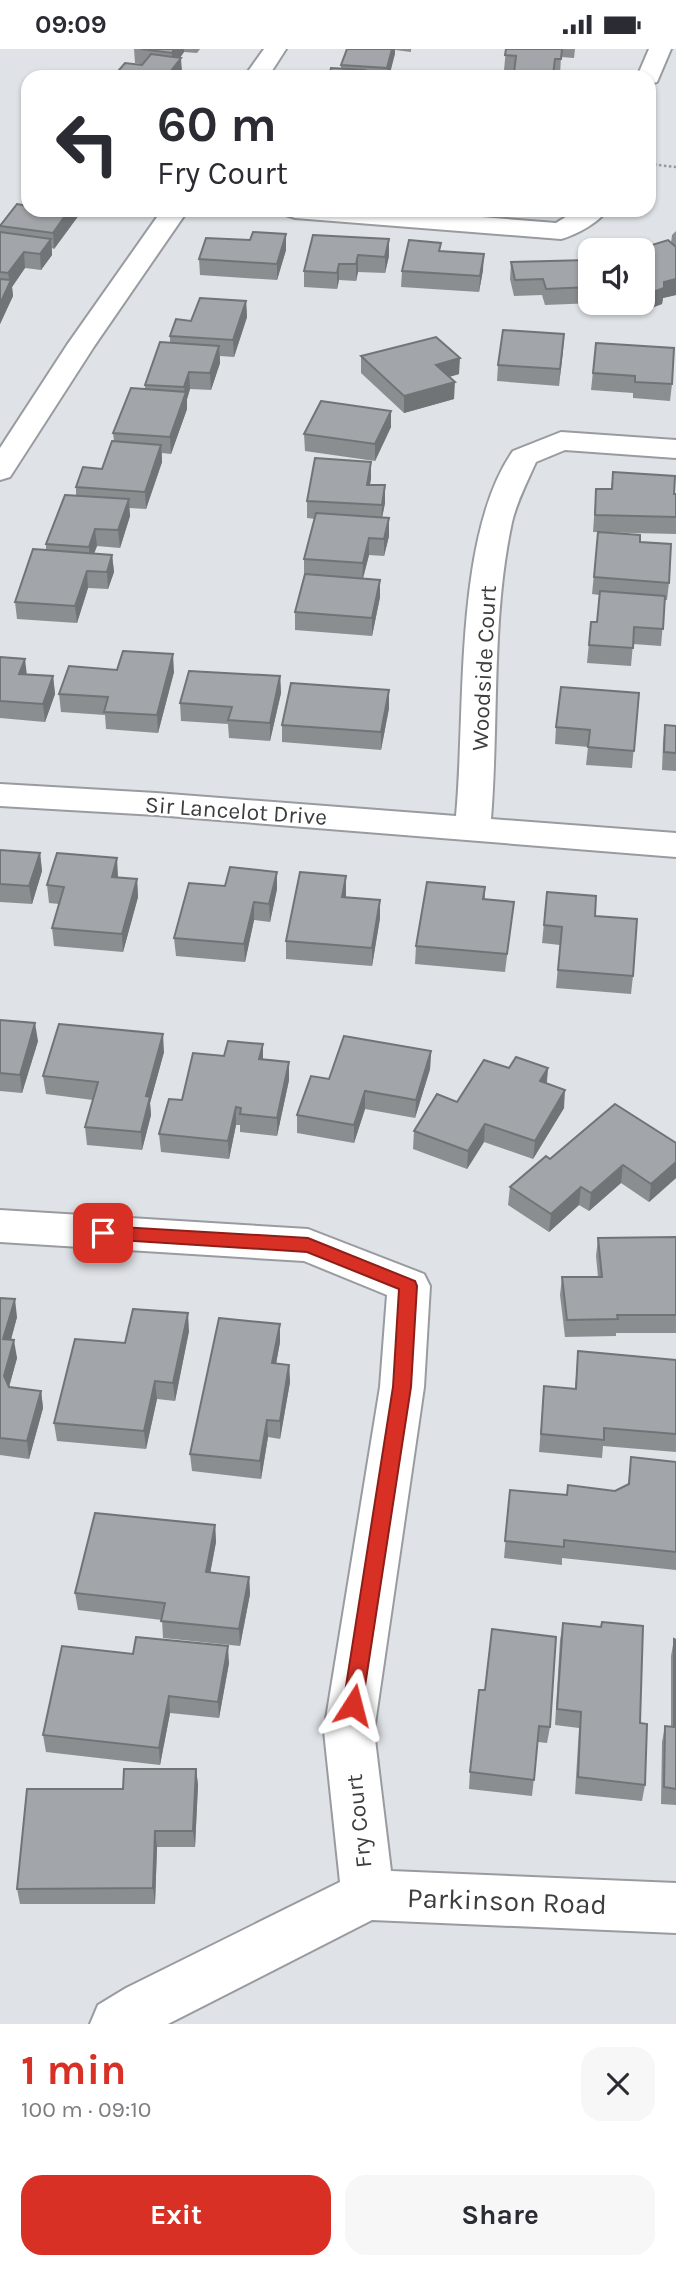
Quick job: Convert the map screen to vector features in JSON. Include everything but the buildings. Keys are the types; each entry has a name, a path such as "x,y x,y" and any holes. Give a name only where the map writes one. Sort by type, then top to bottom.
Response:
{"street":[{"path":"261,70 275,49"},
{"path":"652,70 660,49"},
{"path":"0,471 81,345 171,217"},
{"path":"384,217 561,231 583,217"},
{"name":"Woodside Court","path":"472,830 478,780 483,616 498,519 523,457 561,441 676,449"},
{"name":"Sir Lancelot Drive","path":"0,795 156,804 676,845"},
{"name":"Fry Court","path":"0,1226 308,1245 408,1286 402,1387 349,1731 368,1895"},
{"name":"Parkinson Road","path":"117,2024 145,2007 368,1895 676,1909"}],"path":[{"path":"656,165 676,167"}],"route":[{"path":"103,1233 308,1245 408,1286 402,1387 353,1705"}]}
